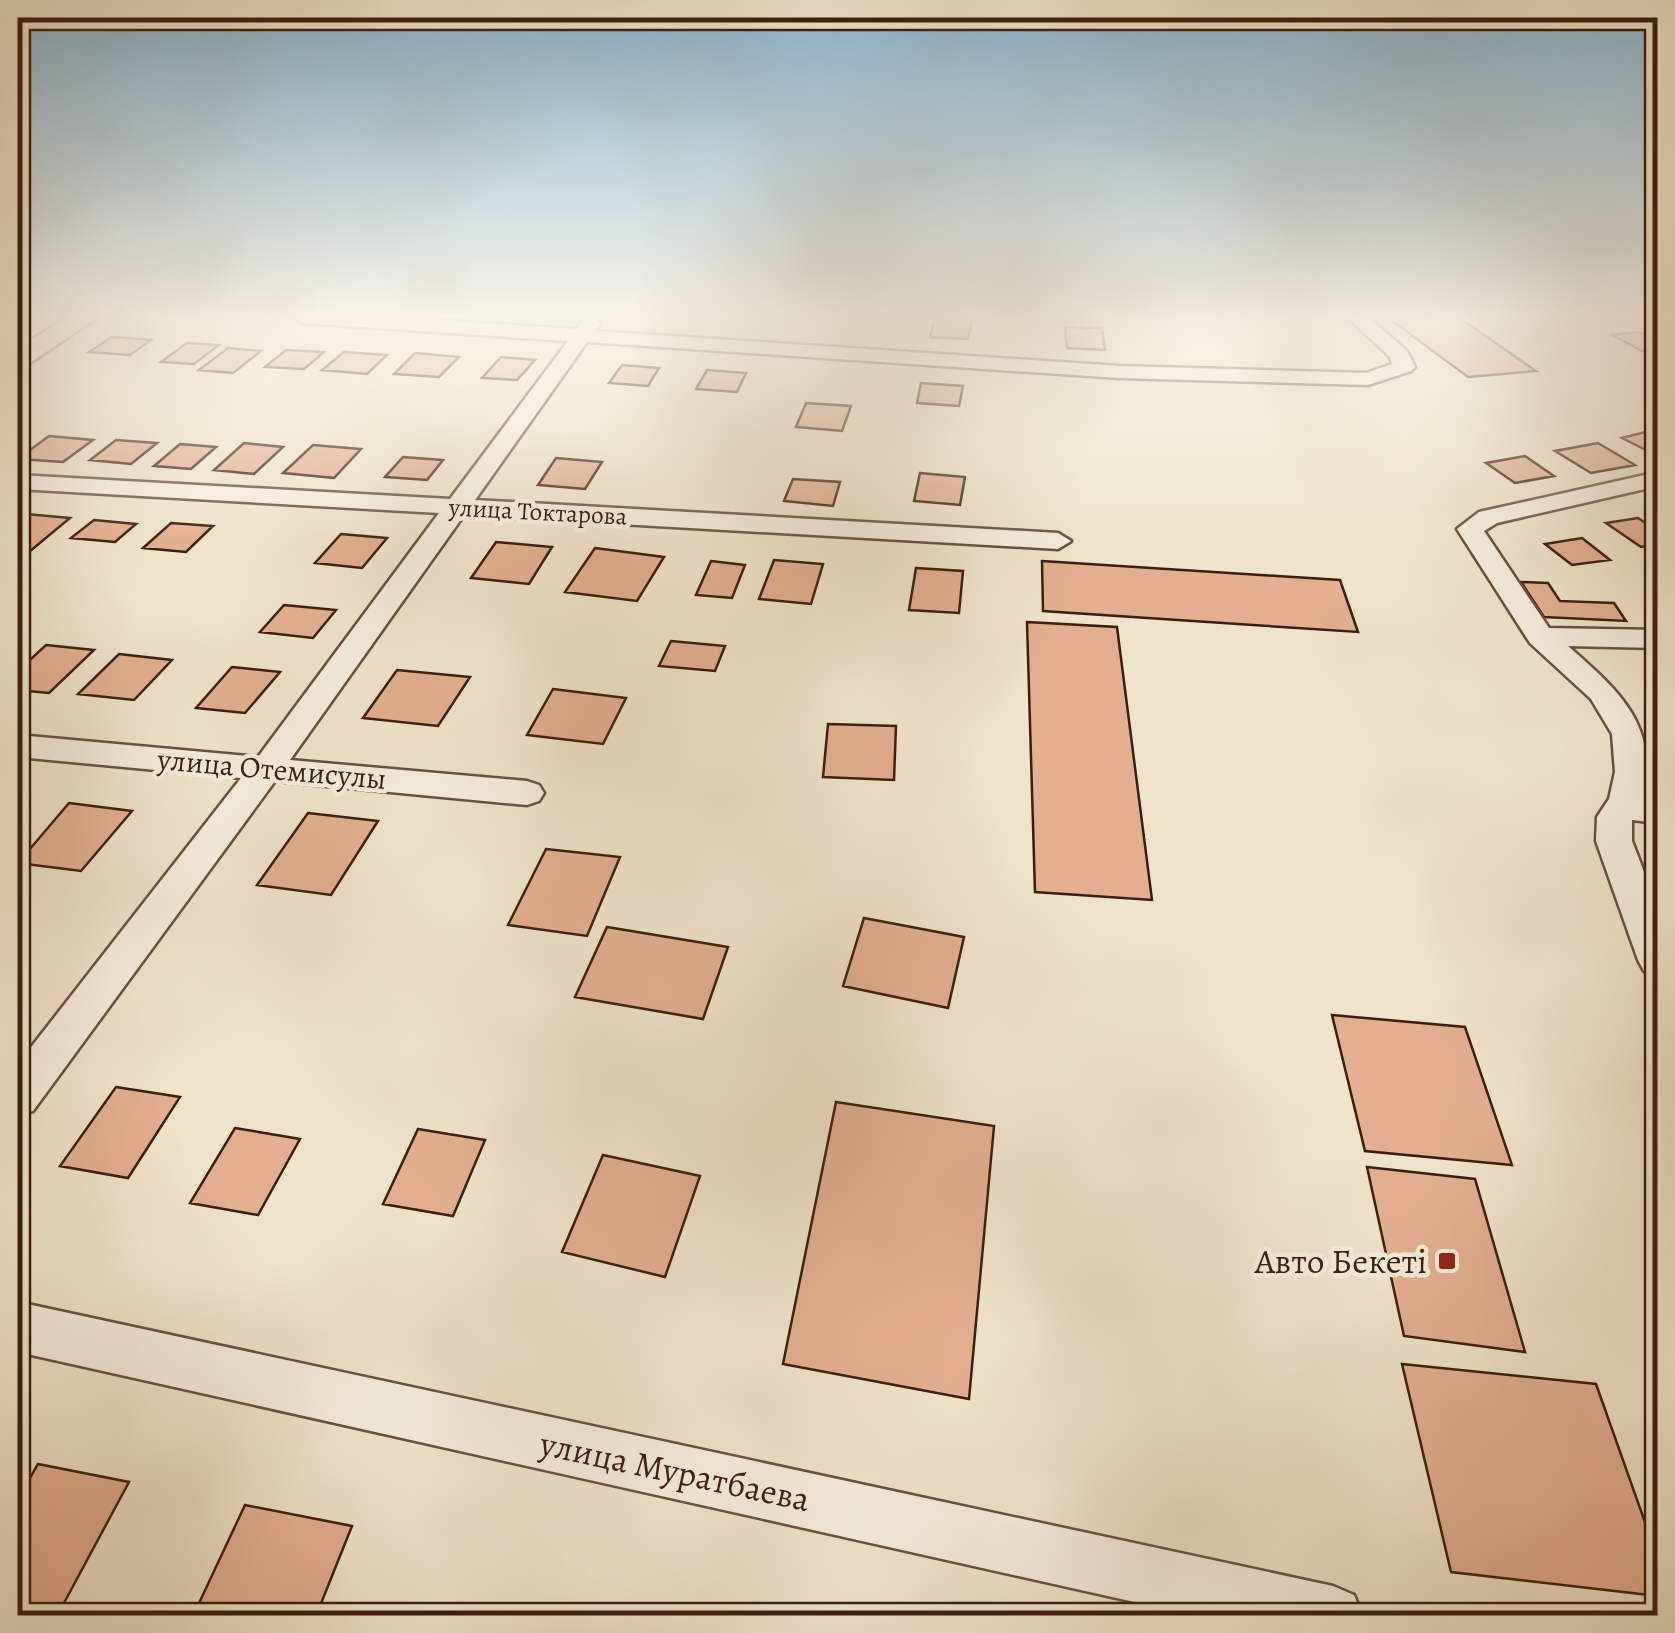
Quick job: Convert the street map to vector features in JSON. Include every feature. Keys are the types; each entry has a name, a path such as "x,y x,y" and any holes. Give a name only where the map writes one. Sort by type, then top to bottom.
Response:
{"street":[{"path":"18,1097 266,768 539,393"},
{"path":"1658,478 1488,518 1470,529 1540,637 1603,692 1628,734 1632,772 1622,807 1615,817 1614,841 1658,960"},
{"name":"улица Токтарова","path":"18,482 1058,541"},
{"path":"1540,637 1658,640"},
{"name":"улица Отемисулы","path":"18,746 526,793"},
{"path":"1622,807 1658,811"},
{"name":"улица Муратбаева","path":"18,1326 1333,1616"}],"building":[{"path":"919,393 962,393 959,406 917,403"},
{"path":"806,403 851,406 842,431 796,427"},
{"path":"1658,432 1658,456 1622,438"},
{"path":"49,436 93,440 63,462 18,459"},
{"path":"116,440 157,443 131,464 90,460"},
{"path":"244,443 283,447 254,474 214,470"},
{"path":"1598,443 1635,465 1591,473 1555,451"},
{"path":"180,444 216,447 191,469 154,466"},
{"path":"313,445 361,449 334,478 283,473"},
{"path":"1525,456 1554,476 1515,483 1486,463"},
{"path":"403,457 443,460 427,480 385,477"},
{"path":"556,458 602,462 585,489 538,485"},
{"path":"920,473 965,477 960,505 914,501"},
{"path":"793,479 840,482 833,506 784,501"},
{"path":"26,514 70,518 29,552 18,551 18,521"},
{"path":"1638,518 1658,531 1658,544 1641,547 1606,523"},
{"path":"94,520 136,524 115,542 71,538"},
{"path":"171,523 213,526 186,552 143,548"},
{"path":"341,534 387,538 362,568 315,563"},
{"path":"1582,538 1610,560 1572,565 1545,544"},
{"path":"496,542 552,547 529,584 471,578"},
{"path":"595,548 664,557 637,601 565,592"},
{"path":"774,560 823,564 811,604 759,599"},
{"path":"711,561 745,565 732,598 696,595"},
{"path":"1042,561 1340,580 1358,632 1043,611"},
{"path":"916,568 963,571 959,613 909,610"},
{"path":"1521,582 1548,583 1560,601 1614,603 1626,621 1544,617"},
{"path":"284,605 336,610 313,638 260,632"},
{"path":"1027,622 1117,627 1152,900 1035,892"},
{"path":"671,641 725,646 715,671 659,666"},
{"path":"46,645 94,650 49,693 18,690 18,671"},
{"path":"119,654 172,660 134,700 78,694"},
{"path":"232,667 280,672 245,713 196,708"},
{"path":"397,670 470,677 438,726 363,718"},
{"path":"553,689 626,698 603,744 527,735"},
{"path":"828,724 896,726 894,780 823,777"},
{"path":"69,803 132,811 81,871 18,863"},
{"path":"308,813 378,821 331,895 257,885"},
{"path":"546,849 620,857 587,936 508,925"},
{"path":"864,918 964,937 948,1008 843,986"},
{"path":"607,927 728,947 703,1019 575,997"},
{"path":"1332,1015 1465,1027 1512,1165 1365,1151"},
{"path":"116,1087 180,1097 128,1178 60,1166"},
{"path":"836,1102 994,1126 969,1399 783,1364"},
{"path":"235,1128 300,1139 258,1215 190,1203"},
{"path":"418,1129 485,1140 453,1216 383,1204"},
{"path":"603,1155 700,1176 665,1277 562,1252"},
{"path":"1367,1167 1475,1179 1525,1352 1404,1336"},
{"path":"1402,1364 1596,1384 1658,1559 1658,1596 1451,1572"},
{"path":"38,1464 129,1482 57,1616 18,1610 18,1499"},
{"path":"245,1505 352,1526 316,1616 193,1616"}],"place":[{"name":"Авто Бекетi","path":"1447,1261"}]}
